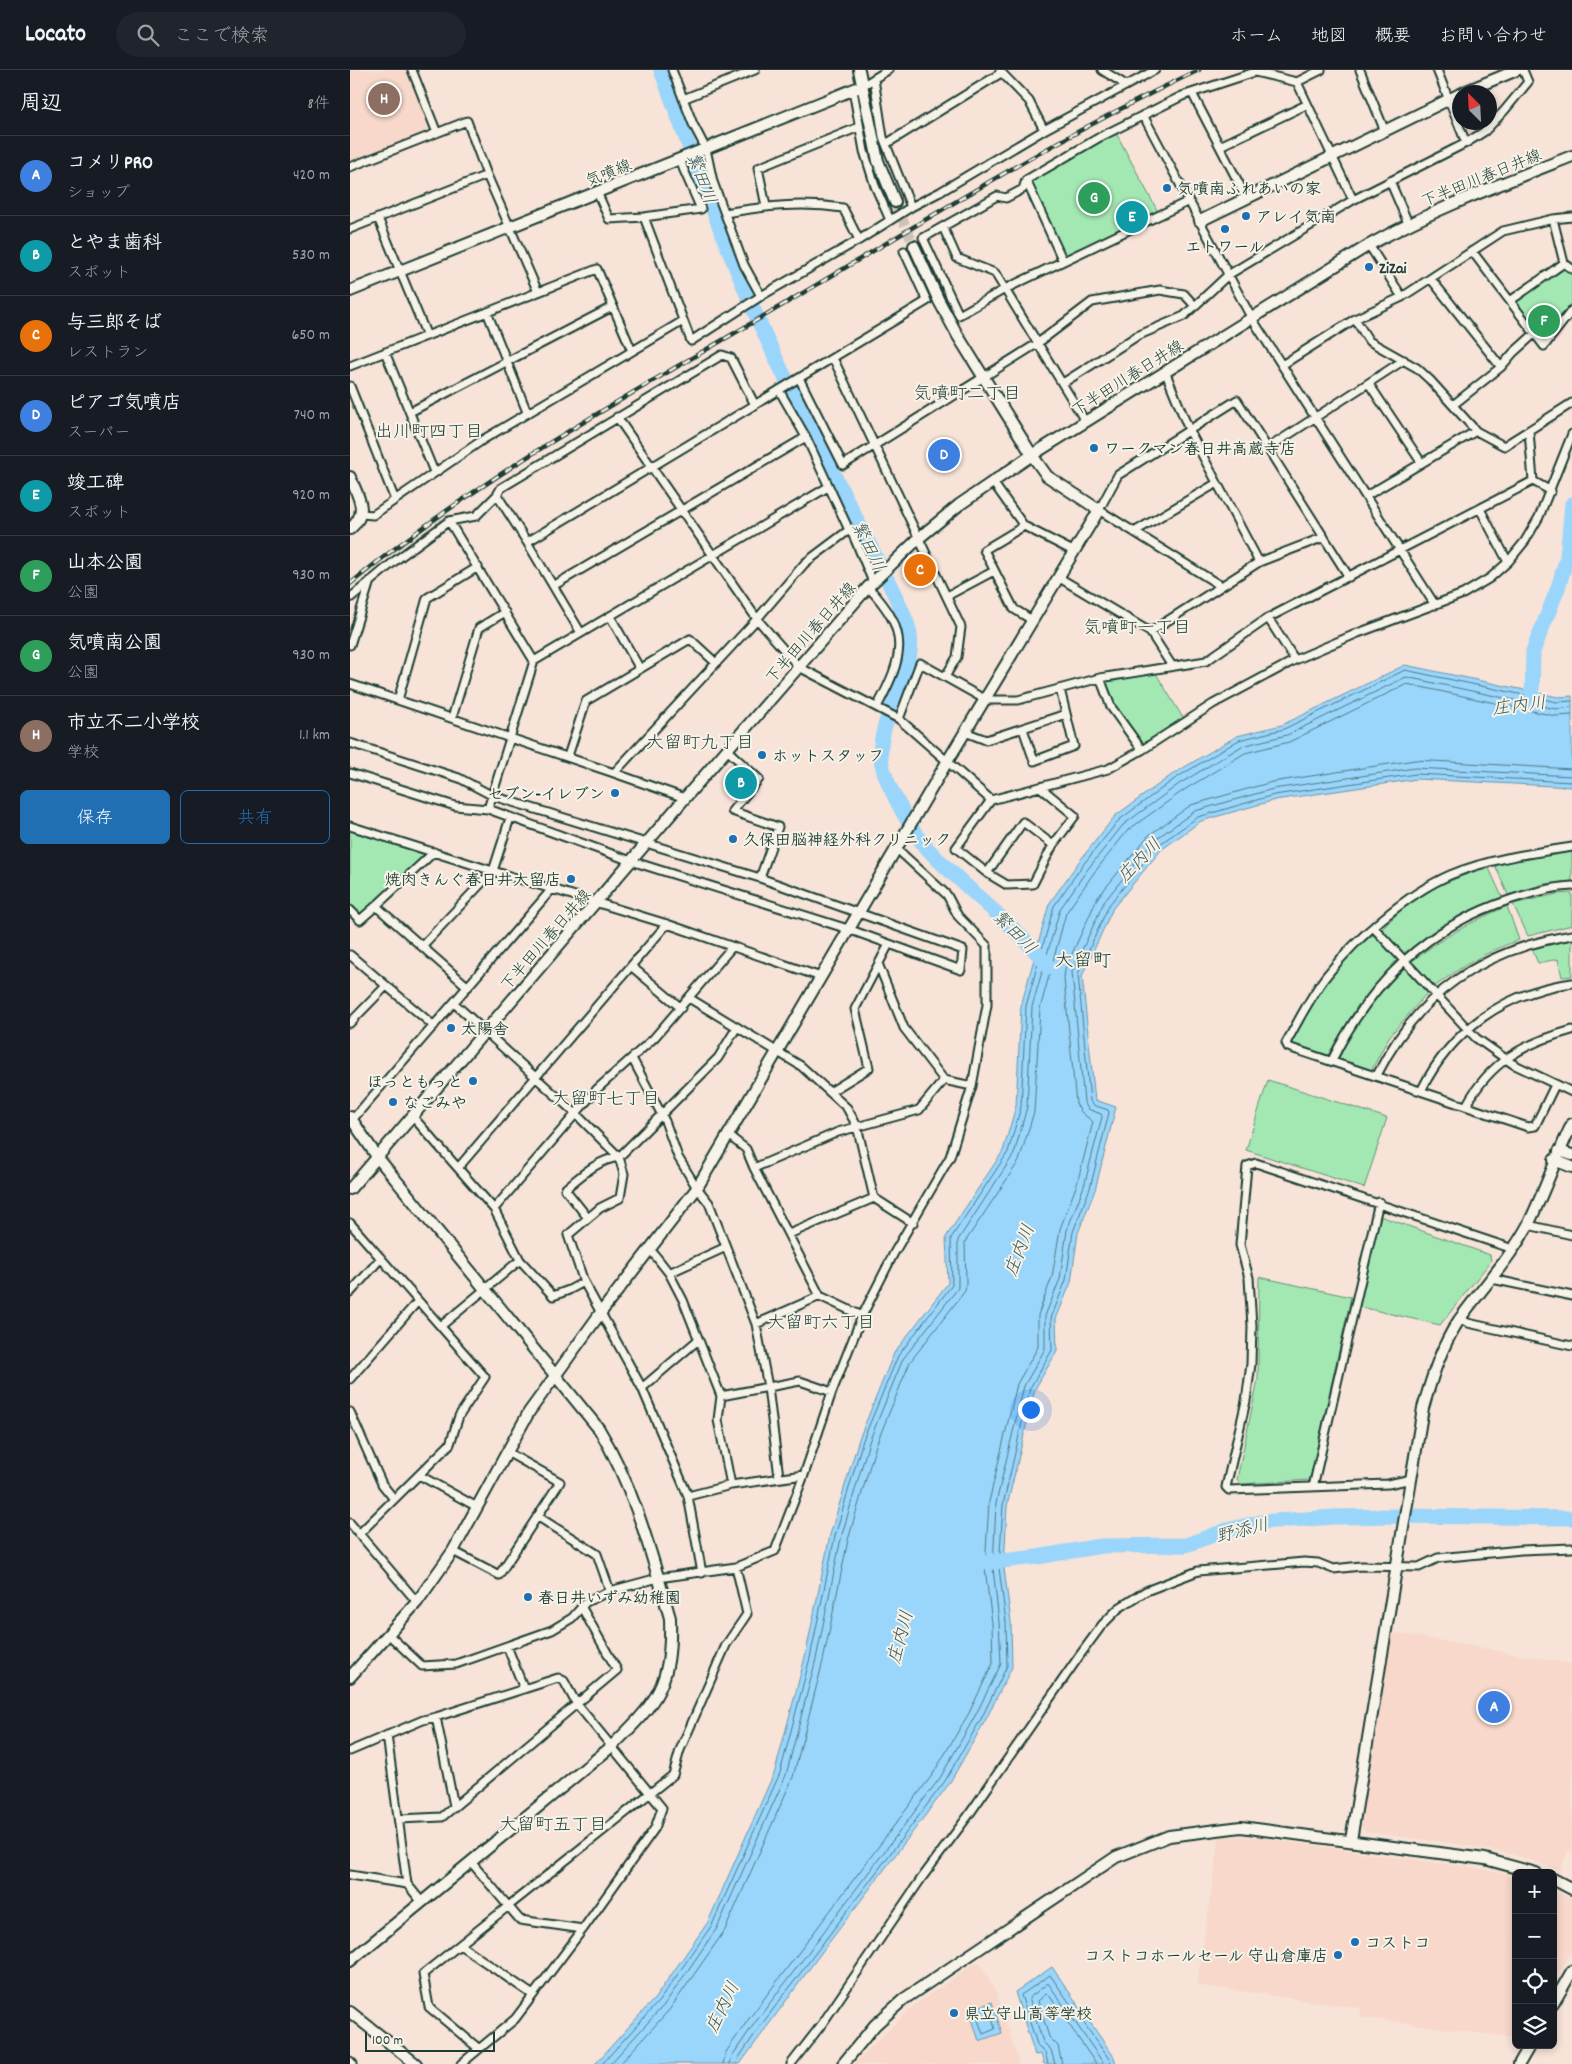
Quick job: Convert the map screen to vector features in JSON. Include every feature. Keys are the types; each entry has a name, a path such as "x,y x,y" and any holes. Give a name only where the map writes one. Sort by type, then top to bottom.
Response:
{"street":[{"path":"412,70 437,133"},
{"path":"672,70 706,149 713,182 744,265 761,296"},
{"path":"683,99 756,70"},
{"path":"859,70 857,88 859,127 875,186 890,220"},
{"path":"857,88 888,70"},
{"path":"1102,70 1126,85"},
{"path":"644,217 691,341 761,296 859,240 911,207 940,192 1044,130 1154,70"},
{"path":"1189,201 1005,289 959,315 939,277 923,238 997,196 1006,198 1023,189 1026,180 1100,137 1192,93 1256,72 1297,82 1321,70"},
{"path":"1360,70 1384,130"},
{"path":"1437,70 1466,143"},
{"path":"1481,85 1517,70"},
{"path":"1063,383 1137,336 1184,316 1228,275 1353,200 1466,143 1485,131 1504,112 1528,82 1523,70"},
{"path":"886,144 1000,72 1029,101 1044,130"},
{"path":"874,79 886,144 911,207"},
{"path":"1297,82 1353,200"},
{"path":"857,88 878,161 895,202"},
{"name":"気噴線","path":"350,291 857,88"},
{"path":"1192,93 1246,197"},
{"path":"1200,221 1452,98"},
{"path":"1220,146 1306,104"},
{"path":"1143,115 1251,317 1435,605"},
{"path":"350,167 467,121 538,292"},
{"path":"766,206 758,168 859,127"},
{"name":"下半田川春日井線","path":"350,1189 684,798 871,584 919,538 992,481 1368,245 1408,223 1572,156"},
{"path":"597,192 609,219 701,210 681,159"},
{"path":"350,229 488,174"},
{"path":"1026,180 1063,261"},
{"path":"1390,181 1408,223"},
{"path":"725,213 766,206 816,204 843,208 859,240"},
{"path":"1282,365 1355,319 1402,298 1503,231 1553,219 1572,217"},
{"path":"378,218 427,336"},
{"path":"1553,219 1564,263 1572,269"},
{"path":"943,227 958,258 995,273 1085,421"},
{"path":"1368,245 1402,298"},
{"path":"914,246 939,302 983,378 1047,476 1221,586"},
{"path":"527,542 927,301 904,251"},
{"path":"1472,251 1544,346 1572,310"},
{"path":"1510,301 1564,263"},
{"path":"350,366 597,269 632,351"},
{"path":"1431,279 1501,367"},
{"path":"799,379 843,465 1038,343 1092,302 1160,290 1184,294 1194,306"},
{"path":"410,412 612,307"},
{"path":"487,312 527,412"},
{"path":"1355,319 1369,340 1416,368 1430,380 1476,431 1504,446 1572,403"},
{"path":"362,514 373,515 434,472 527,412 683,321"},
{"path":"1453,405 1501,367 1534,334"},
{"path":"385,352 434,472"},
{"path":"350,598 449,521 476,516 497,495 501,488 722,355 731,358 755,405"},
{"path":"832,358 961,627 957,657 945,677"},
{"path":"1268,448 1404,360"},
{"path":"1165,371 1189,430 1260,562"},
{"path":"1369,384 1421,462"},
{"path":"350,386 395,500"},
{"path":"779,390 806,437 828,487 853,536 871,584 898,630 900,650 892,679 877,708"},
{"path":"350,1677 418,1602 453,1551 529,1412 602,1312 697,1188 896,847 986,700 1118,475 1237,400 1349,577"},
{"path":"617,417 757,619 790,658 799,667 898,719 991,800"},
{"path":"1366,496 1476,431"},
{"path":"1530,431 1534,481"},
{"path":"1040,787 1075,816 1053,845 1033,884 1007,885 987,873 956,848 991,800 1040,787 1108,769 1142,750 1213,704 1294,660 1358,633 1463,594 1483,582 1508,562 1525,541 1551,491 1572,434"},
{"path":"553,586 806,437"},
{"path":"350,477 361,505 362,514 358,522 350,529"},
{"path":"992,481 1024,526 1073,551"},
{"path":"1534,481 1551,491"},
{"path":"898,719 920,663 986,700 1018,700 1100,678 1206,661 1268,618 1534,481"},
{"path":"1134,532 1217,483"},
{"path":"488,809 534,661 828,487"},
{"path":"497,495 581,633"},
{"path":"1480,509 1508,562"},
{"path":"449,521 534,661"},
{"path":"1024,526 984,550 1014,609 1032,620"},
{"path":"614,773 757,619 805,563 849,530"},
{"path":"1150,632 1260,562 1324,537"},
{"path":"398,700 427,598 478,567"},
{"path":"947,596 994,571"},
{"path":"1058,577 1150,632 1172,666"},
{"path":"350,645 370,581"},
{"path":"452,718 479,628 505,612"},
{"path":"610,616 640,669"},
{"path":"1268,618 1294,660"},
{"path":"568,756 586,701 690,639 716,662"},
{"path":"1100,678 1111,707 1142,750"},
{"path":"350,684 568,756 684,798"},
{"path":"1023,729 1034,762 1074,746 1060,689"},
{"path":"965,732 986,740 1066,714"},
{"path":"350,743 459,778 493,796 760,878 962,950 961,970 848,929 631,861 488,809 455,806 350,772"},
{"path":"727,750 759,779 732,811 778,827 760,878"},
{"path":"422,946 493,872 510,818"},
{"path":"987,873 1023,822 1053,845"},
{"path":"350,826 493,872 666,924 821,977"},
{"path":"389,1635 422,1666 456,1664 552,1630 572,1618 586,1602 610,1591 658,1578 736,1567 775,1551 804,1475 832,1392 862,1316 894,1253 950,1157 972,1086 987,1005 987,946 958,916 947,895 896,847"},
{"path":"1555,1085 1533,1128 1288,1047 1286,1043 1327,976 1351,948 1416,892 1451,875 1488,862 1572,847"},
{"path":"350,910 360,920 434,852"},
{"path":"1332,1060 1353,1021 1372,993 1436,934 1466,917 1495,904 1528,894 1572,886"},
{"path":"350,1961 611,1747 653,1702 663,1682 669,1659 670,1618 658,1578 630,1489 599,1429 378,1158 351,1119 552,889"},
{"path":"376,906 468,987"},
{"path":"458,1168 666,924"},
{"path":"1374,928 1476,1038 1506,1059 1572,1092"},
{"path":"1377,1075 1389,1051 1407,1026 1436,994 1453,981 1502,954 1529,944 1572,935"},
{"path":"830,1092 869,1068 855,1009 889,944"},
{"path":"494,1209 597,1089 654,1038 732,947"},
{"path":"350,955 434,1026"},
{"path":"631,966 680,1008"},
{"path":"879,966 904,1028 944,1080 972,1086"},
{"path":"1421,1091 1430,1073 1450,1045 1487,1014 1530,992 1572,983"},
{"path":"350,1023 386,986"},
{"path":"689,998 801,1066 847,1108 857,1126 874,1198 913,1223"},
{"path":"454,1003 576,1114 618,1157 624,1174 620,1198 600,1208 568,1235 584,1282 642,1388 688,1496 702,1573"},
{"path":"588,1218 565,1189 588,1169 618,1157 718,1058 737,1027"},
{"path":"1466,1106 1482,1082 1518,1050 1542,1038 1572,1030"},
{"path":"632,1058 661,1115 678,1156 697,1188 709,1203 756,1324 768,1387 779,1477"},
{"path":"754,1168 838,1132 919,1110 944,1080"},
{"path":"413,1117 494,1209 520,1260 553,1296 584,1282"},
{"path":"1351,1840 1423,1408 1433,1375 1445,1344 1460,1319 1492,1279 1528,1224 1554,1160 1572,1124"},
{"path":"728,1135 746,1149 820,1296 862,1316"},
{"path":"1559,1150 1572,1155"},
{"path":"1554,1160 1572,1166"},
{"path":"1412,1480 1388,1484 1313,1487 1228,1490 1226,1487 1246,1401 1251,1364 1252,1326 1249,1278 1240,1245 1248,1166 1256,1163 1379,1202 1513,1249"},
{"path":"789,1234 874,1198"},
{"path":"1313,1487 1379,1202"},
{"path":"350,1223 485,1377 459,1416 450,1444 359,1534"},
{"path":"1528,1224 1572,1235"},
{"path":"669,1273 726,1247"},
{"path":"650,1249 669,1273 683,1300 720,1396 718,1420 731,1485"},
{"path":"350,1293 381,1258"},
{"path":"441,1326 520,1260"},
{"path":"1492,1279 1572,1296"},
{"path":"756,1324 820,1296"},
{"path":"350,1379 418,1301"},
{"path":"1460,1319 1468,1323 1572,1346"},
{"path":"642,1388 698,1340"},
{"path":"720,1396 800,1381 832,1392"},
{"path":"350,1412 382,1484 394,1498"},
{"path":"453,1551 499,1576 560,1482 507,1452"},
{"path":"419,1475 476,1507"},
{"path":"688,1496 731,1485 804,1475"},
{"path":"537,1516 597,1554 610,1591"},
{"path":"350,1523 418,1602"},
{"path":"791,2064 822,2024 921,1879 968,1816 1080,1655 1102,1625 1119,1608 1146,1591 1198,1571 1304,1562 1318,1563 1333,1569 1361,1566 1419,1567 1438,1558 1521,1550 1572,1548"},
{"path":"478,2048 429,2007 423,1974 673,1775 680,1750 726,1645 747,1614 736,1567"},
{"path":"399,1819 442,1817 617,1670 582,1608"},
{"path":"507,1646 524,1689"},
{"path":"350,1751 423,1720 558,1678 564,1680 576,1703 662,1808 656,1828 584,1929 515,2019 461,2064"},
{"path":"436,1717 454,1806"},
{"path":"387,1735 407,1884 422,1901"},
{"path":"843,2064 875,2025 904,1999 1116,1857 1169,1836 1241,1827 1485,1858 1522,1869"},
{"path":"471,1862 520,1920 584,1929"},
{"path":"350,1875 407,1884"},
{"path":"1557,1881 1572,1888"},
{"path":"460,1945 533,1995"},
{"path":"1557,1997 1572,1970"},
{"path":"350,2012 416,2064"},
{"path":"1519,2064 1528,2049"},
{"path":"350,2061 353,2064"}],"shaded area":[{"path":"350,70 406,70 429,128 428,132 350,163"},
{"path":"1396,1633 1572,1664 1572,1851 1568,1851 1560,1870 1511,1854 1465,1845 1366,1832 1361,1826 1392,1636"},
{"path":"1220,1836 1253,1837 1482,1869 1512,1876 1512,2037 1360,2017 1361,2008 1197,1985"},
{"path":"1557,1893 1572,1899 1572,1950 1557,1977"},
{"name":"県立守山高等学校","path":"975,1963 980,1963 997,1994 1019,2064 854,2064 912,2007"}],"green space":[{"path":"1116,133 1158,212 1067,255 1064,253 1031,184 1032,180"},
{"path":"1561,269 1565,269 1572,274 1572,303 1545,339 1542,339 1515,302 1516,299"},
{"path":"1155,672 1183,718 1144,743 1140,743 1114,711 1104,684 1106,680"},
{"path":"350,830 423,853 424,856 363,915 359,915 350,906"},
{"path":"1572,849 1572,881 1544,884 1508,895 1495,865"},
{"path":"1488,866 1502,897 1450,922 1404,953 1382,929 1401,910 1435,887"},
{"path":"1572,893 1572,925 1528,936 1513,904 1557,894"},
{"path":"1507,906 1519,940 1474,960 1434,987 1411,962 1457,931"},
{"path":"1373,935 1397,960 1358,1005 1328,1055 1290,1044 1305,1013 1345,957"},
{"path":"1572,940 1572,976 1562,977 1558,959 1538,963 1532,949"},
{"path":"1404,968 1427,993 1389,1037 1371,1071 1338,1060 1354,1028 1377,997"},
{"path":"1268,1080 1387,1118 1364,1188 1246,1150"},
{"path":"1380,1216 1490,1255 1491,1261 1440,1325 1356,1306"},
{"path":"1259,1277 1351,1297 1310,1480 1241,1484 1237,1479 1258,1380"}],"water":[{"name":"庄内川","path":"1405,665 1558,697 1572,696 1572,787 1417,779 1275,800 1201,821 1161,850 1113,908 1082,976 1095,1100 1116,1107 1095,1190 1078,1233 1071,1282 1056,1319 1057,1351 1035,1389 1007,1506 1004,1568 1011,1622 1012,1667 985,1721 949,1784 740,2064 595,2064 655,1998 708,1922 775,1771 805,1657 830,1535 859,1439 894,1353 948,1283 946,1237 1003,1151 1016,1106 1021,1006 1049,904 1115,816 1173,774 1237,736 1282,725"},
{"path":"1052,1967 1114,2057 1116,2064 1044,2064 1041,2054 1035,2055 1015,1992"},
{"path":"992,2002 1002,2033 979,2041 969,2010"}],"waterway":[{"name":"繁田川","path":"661,70 717,221 748,296 803,414 896,596 908,626 911,642 909,658 885,725 881,742 881,759 894,796 910,826 930,851 1018,933 1049,967"},
{"name":"庄内川","path":"1532,702 1533,651 1558,588 1567,557 1572,504"},
{"name":"野添川","path":"984,1563 1037,1557 1101,1546 1186,1545 1227,1530 1261,1522 1335,1517 1398,1516 1572,1518"}],"tunnel":[{"path":"895,202 914,246"}],"railway":[{"path":"350,584 453,506 562,435 1041,152 1093,123 1199,70"}],"place":[{"name":"市立不二小学校","path":"384,99"},
{"name":"気噴南ふれあいの家","path":"1167,188"},
{"name":"気噴南公園","path":"1094,198"},
{"name":"アレイ気南","path":"1246,216"},
{"name":"竣工碑","path":"1132,217"},
{"name":"エトワール","path":"1225,229"},
{"name":"ZiZai","path":"1369,267"},
{"name":"山本公園","path":"1544,321"},
{"name":"ワークマン春日井高蔵寺店","path":"1094,448"},
{"name":"ピアゴ気噴店","path":"944,455"},
{"name":"与三郎そば","path":"920,570"},
{"name":"ホットスタッフ","path":"762,755"},
{"name":"とやま歯科","path":"741,783"},
{"name":"セブン-イレブン","path":"615,793"},
{"name":"久保田脳神経外科クリニック","path":"733,839"},
{"name":"焼肉きんぐ春日井大留店","path":"571,879"},
{"name":"太陽舎","path":"451,1028"},
{"name":"ほっともっと","path":"473,1081"},
{"name":"なごみや","path":"393,1102"},
{"name":"春日井いずみ幼稚園","path":"528,1597"},
{"name":"コメリPRO","path":"1494,1707"},
{"name":"コストコ","path":"1355,1942"},
{"name":"コストコホールセール 守山倉庫店","path":"1338,1955"},
{"name":"県立守山高等学校","path":"954,2013"}],"district":[{"name":"気噴町二丁目","path":"967,393"},
{"name":"出川町四丁目","path":"429,431"},
{"name":"気噴町一丁目","path":"1137,627"},
{"name":"大留町九丁目","path":"700,742"},
{"name":"大留町","path":"1083,959"},
{"name":"大留町七丁目","path":"606,1098"},
{"name":"大留町六丁目","path":"821,1322"},
{"name":"大留町五丁目","path":"553,1824"}]}
